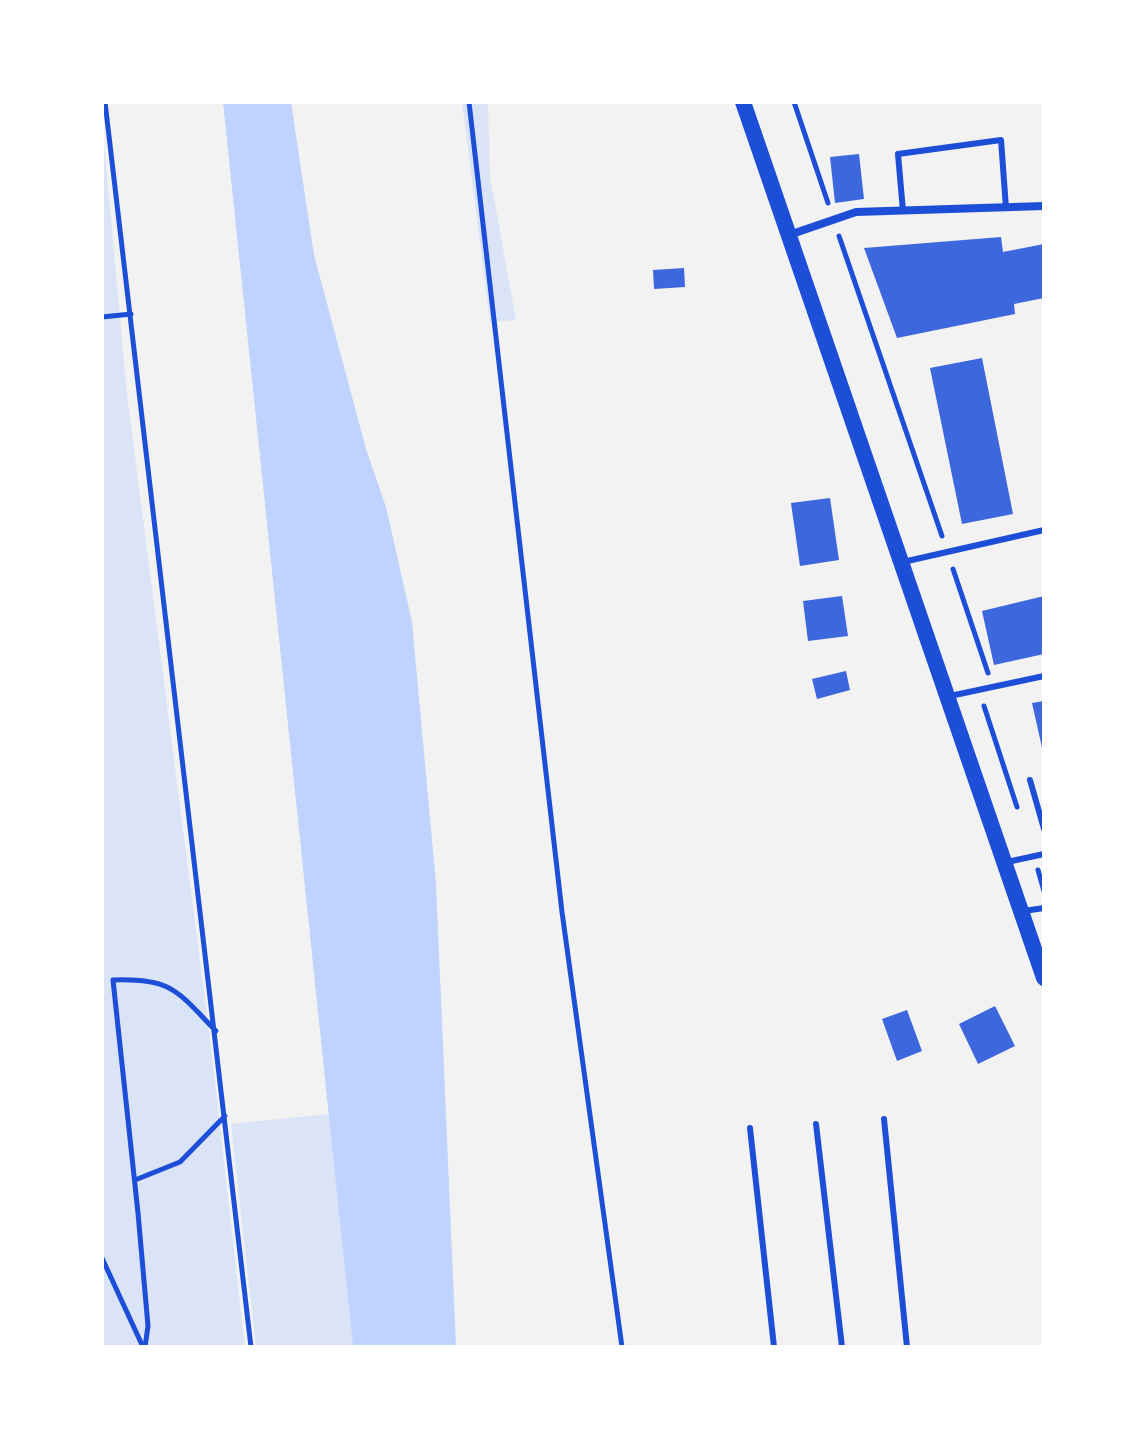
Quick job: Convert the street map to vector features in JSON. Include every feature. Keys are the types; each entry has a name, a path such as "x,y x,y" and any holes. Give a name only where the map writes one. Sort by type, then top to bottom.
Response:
{"main road":[{"path":"743,102 1044,978"}],"street":[{"path":"789,235 856,212 1044,206"}],"lane":[{"path":"903,211 898,154 1001,140 1006,208"},
{"path":"901,563 946,550 1044,530"},
{"path":"946,697 1044,676"},
{"path":"1030,780 1044,829"},
{"path":"1003,863 1044,854"},
{"path":"1021,912 1044,908"},
{"path":"884,1119 907,1347"},
{"path":"816,1124 842,1347"},
{"path":"750,1128 774,1347"}],"path":[{"path":"105,102 251,1347"},
{"path":"469,102 562,912 622,1347"},
{"path":"794,102 993,687"},
{"path":"102,317 131,314"},
{"path":"979,690 998,753"},
{"path":"144,1347 148,1326 113,980 150,979 176,990 216,1031"},
{"path":"135,1180 180,1162 225,1116"},
{"path":"102,1258 144,1347"}],"shaded area":[{"path":"462,102 488,102 490,176 516,320 490,322"},
{"path":"102,120 127,394 211,1047 245,1347 102,1347"},
{"path":"329,1114 353,1347 256,1347 231,1124"}],"water":[{"path":"223,102 291,102 314,255 366,449 386,507 412,622 436,884 456,1347 353,1347"}],"building":[{"path":"859,154 864,199 835,203 830,157"},
{"path":"1001,237 1003,252 1044,244 1044,298 1014,304 1015,314 897,338 864,248"},
{"path":"684,268 685,287 654,289 653,270"},
{"path":"982,358 1013,514 962,524 930,368"},
{"path":"830,498 839,560 800,566 791,503"},
{"path":"842,596 848,636 808,641 803,601"},
{"path":"1044,596 1044,654 994,665 982,611"},
{"path":"846,671 850,690 817,699 812,679"},
{"path":"1044,701 1044,752 1043,752 1032,703"},
{"path":"995,1006 1015,1046 978,1064 959,1024"},
{"path":"907,1010 922,1051 897,1061 882,1019"}]}
